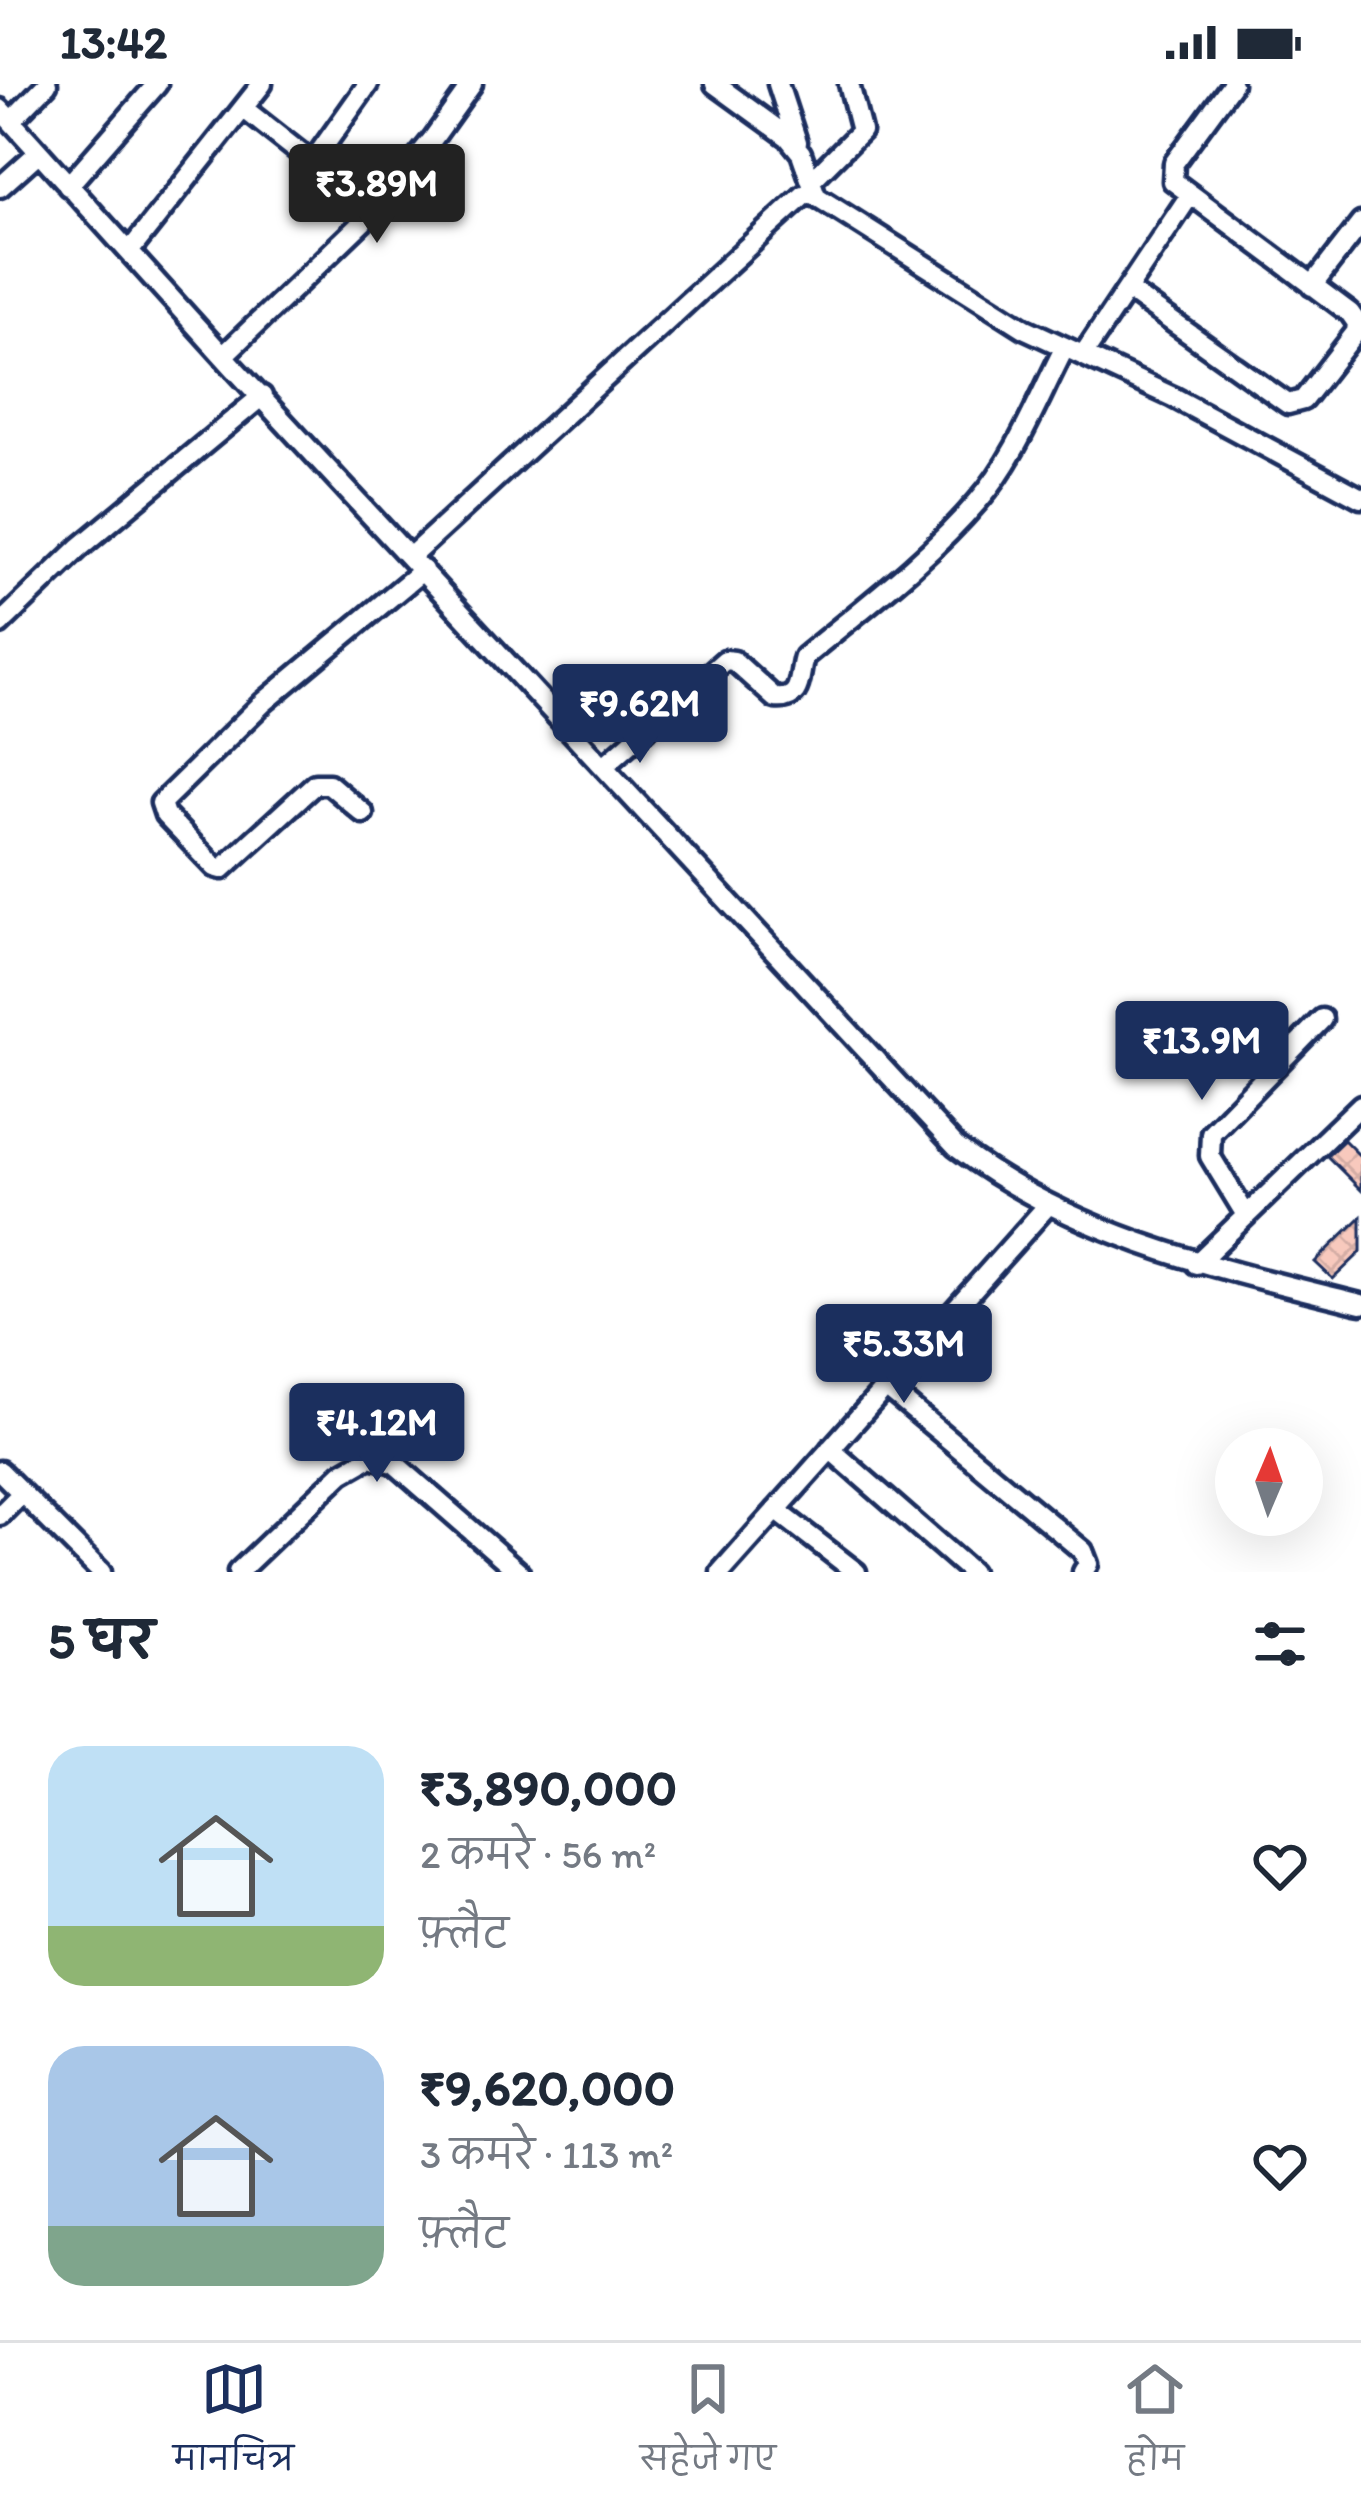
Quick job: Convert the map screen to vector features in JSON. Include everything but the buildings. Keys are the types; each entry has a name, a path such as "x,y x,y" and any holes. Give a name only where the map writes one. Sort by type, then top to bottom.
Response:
{"street":[{"path":"47,84 6,115 38,153 956,1147 998,1178 1048,1205 1196,1264 1358,1301"},
{"path":"68,186 157,84"},
{"path":"129,252 262,84"},
{"path":"312,163 368,84"},
{"path":"223,356 374,211 472,84"},
{"path":"715,84 783,132 801,153"},
{"path":"778,84 813,187 965,292 1074,351 1233,427 1361,498"},
{"path":"363,813 329,784 315,784 222,869 165,814 161,803 813,187 861,131 849,84"},
{"path":"1129,291 1294,405 1303,400 1358,327 1356,319 1173,181 1171,170 1232,84"},
{"path":"243,108 374,211"},
{"path":"0,188 38,153"},
{"path":"604,766 725,660 734,662 775,698 794,692 802,682 804,657 896,580 977,502 1074,351 1129,291 1190,195"},
{"path":"1312,286 1361,223"},
{"path":"0,624 79,548 262,396"},
{"path":"1246,1215 1210,1156 1211,1133 1322,1019"},
{"path":"1196,1264 1361,1105"},
{"path":"726,1570 1048,1205"},
{"path":"886,1387 1083,1552 1088,1564 1083,1572"},
{"path":"830,1449 971,1572"},
{"path":"238,1572 342,1473 370,1456 394,1463 519,1572"},
{"path":"0,1471 101,1572"},
{"path":"0,1515 22,1493"},
{"path":"776,1510 856,1572"}]}
